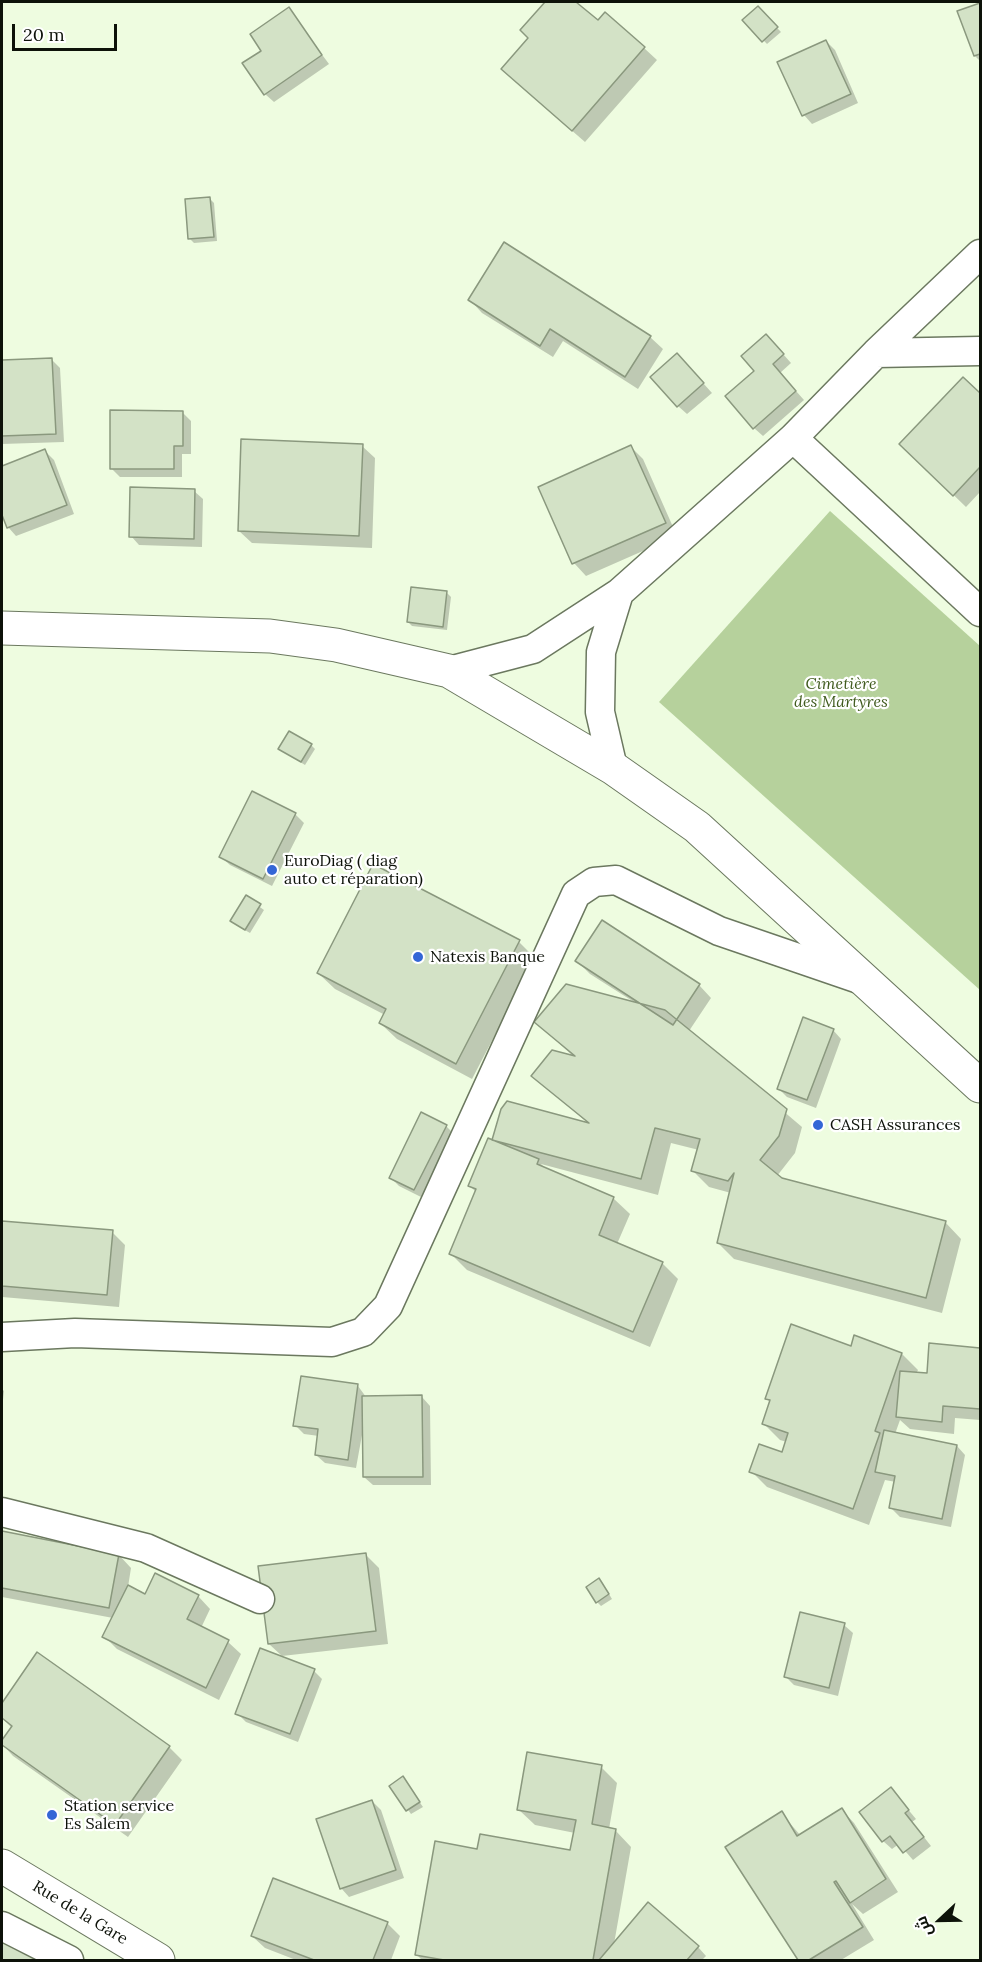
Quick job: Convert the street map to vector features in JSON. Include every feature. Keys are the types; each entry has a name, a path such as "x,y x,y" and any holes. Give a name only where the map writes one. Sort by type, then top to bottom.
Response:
{"main road":[{"path":"2,628 270,636 336,645 449,671 613,768 697,827 981,1086"},
{"name":"Rue de la Gare","path":"2,1866 154,1960"}],"street":[{"path":"449,671 534,649 619,593 793,438 876,353 981,254"},
{"path":"876,353 981,351"},
{"path":"793,438 981,612"},
{"path":"613,768 600,712 601,652 619,593"},
{"path":"2,1337 75,1333 332,1342 363,1332 388,1306 576,894 594,882 616,880 719,931 867,982"},
{"path":"2,1512 146,1548 260,1599"},
{"path":"2,1926 69,1960"}],"green space":[{"name":"Cimetière des Martyres","path":"830,511 980,646 980,990 659,702"}],"building":[{"path":"545,2 576,2 598,20 605,12 645,47 572,131 501,69 528,38 520,30"},
{"path":"980,3 980,54 974,56 957,11"},
{"path":"758,6 778,27 762,42 742,20"},
{"path":"289,7 322,55 264,95 242,63 261,51 250,34"},
{"path":"826,40 851,94 802,116 777,62"},
{"path":"210,197 214,237 188,239 185,199"},
{"path":"504,242 651,336 625,377 550,329 540,346 468,300"},
{"path":"766,334 784,354 773,364 796,391 753,429 725,396 754,371 741,356"},
{"path":"677,353 704,383 677,407 650,377"},
{"path":"52,358 56,434 2,436 2,360"},
{"path":"963,377 980,393 980,467 953,496 899,444"},
{"path":"110,410 183,411 183,446 174,446 174,469 110,469"},
{"path":"241,439 363,444 359,536 238,531"},
{"path":"631,445 666,523 572,564 538,487"},
{"path":"45,449 67,505 7,528 2,515 2,466"},
{"path":"130,487 195,489 194,539 129,537"},
{"path":"411,587 447,591 443,627 407,622"},
{"path":"289,731 312,744 301,762 278,749"},
{"path":"252,791 296,813 263,879 219,857"},
{"name":"Natexis Banque","path":"373,864 520,940 456,1064 379,1023 386,1009 317,973"},
{"path":"246,895 261,904 245,930 230,921"},
{"path":"602,920 700,984 673,1025 575,961"},
{"path":"566,984 665,1010 787,1109 779,1136 760,1160 782,1178 946,1221 926,1298 717,1243 734,1173 728,1181 691,1171 700,1139 655,1128 641,1179 492,1140 501,1109 507,1101 589,1123 531,1076 552,1050 575,1056 534,1022"},
{"path":"803,1017 834,1029 807,1100 777,1089"},
{"path":"421,1112 447,1125 414,1190 389,1178"},
{"path":"488,1138 539,1159 537,1164 614,1197 599,1235 663,1262 633,1332 449,1254 476,1189 468,1186"},
{"path":"2,1221 113,1230 107,1295 2,1286"},
{"path":"791,1324 851,1346 854,1335 902,1353 875,1431 880,1433 853,1509 749,1472 759,1444 782,1452 788,1433 762,1424 770,1400 765,1399"},
{"path":"929,1343 980,1348 980,1409 943,1406 942,1422 896,1417 900,1371 927,1373"},
{"path":"301,1376 358,1384 348,1460 315,1455 318,1429 293,1426"},
{"path":"422,1395 423,1477 363,1477 362,1396"},
{"path":"884,1430 957,1445 942,1519 889,1508 895,1476 875,1472"},
{"path":"2,1531 119,1554 109,1608 2,1588"},
{"path":"366,1553 376,1631 268,1644 258,1566"},
{"path":"155,1573 199,1595 187,1619 229,1640 206,1688 102,1637 128,1585 145,1594"},
{"path":"599,1578 609,1594 596,1603 586,1587"},
{"path":"800,1612 845,1623 829,1688 784,1677"},
{"path":"260,1648 315,1669 290,1734 235,1714"},
{"path":"37,1652 170,1746 115,1825 2,1745 2,1740 12,1726 2,1718 2,1703"},
{"path":"527,1752 602,1765 592,1824 616,1829 593,1960 444,1960 415,1955 435,1841 477,1849 480,1834 570,1850 576,1820 517,1810"},
{"path":"403,1776 420,1802 406,1811 389,1786"},
{"path":"891,1787 909,1810 905,1813 924,1837 903,1853 890,1836 882,1842 859,1812"},
{"path":"372,1800 396,1870 340,1889 316,1819"},
{"path":"842,1808 886,1879 850,1903 836,1881 834,1882 863,1927 809,1960 798,1960 725,1847 782,1811 797,1836"},
{"path":"273,1878 388,1922 373,1960 314,1960 251,1936"},
{"path":"648,1902 699,1946 687,1960 599,1960"},
{"path":"2,1941 41,1960 2,1960"}],"place":[{"name":"EuroDiag ( diag auto et réparation)","path":"272,870"},
{"name":"Natexis Banque","path":"418,957"},
{"name":"CASH Assurances","path":"818,1125"},
{"name":"Station service Es Salem","path":"52,1815"}]}
